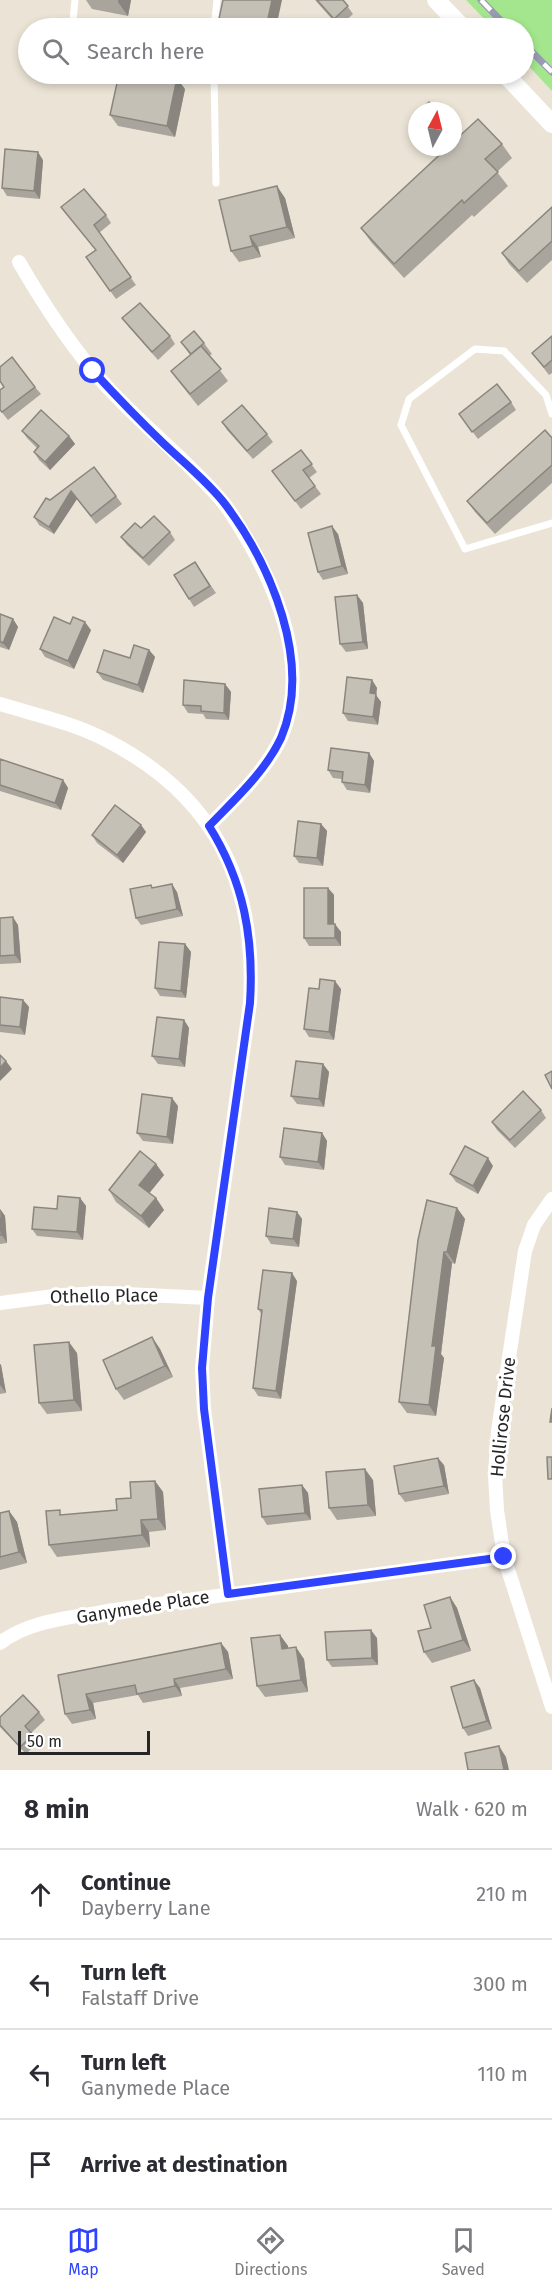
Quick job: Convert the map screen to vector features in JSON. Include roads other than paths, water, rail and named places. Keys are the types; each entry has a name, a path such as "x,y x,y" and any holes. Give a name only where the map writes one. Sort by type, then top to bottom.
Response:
{"street":[{"path":"435,0 453,18"},
{"path":"515,84 551,121"},
{"path":"19,262 58,325 93,371 131,412 224,503 265,571 280,606 291,659 292,685 289,713 280,738 267,762 209,826"},
{"path":"0,704 80,728 127,752 163,777 192,804 225,851 245,909 252,974 250,1003 208,1298 202,1368 204,1409 228,1594"},
{"name":"Hollirose Drive","path":"552,1198 534,1225 525,1251 498,1431 495,1475 497,1510 504,1557 552,1707"},
{"name":"Othello Place","path":"0,1303 62,1295 105,1293 208,1298"},
{"name":"Ganymede Place","path":"0,1643 23,1629 51,1621 228,1594 504,1557"}],"lane":[{"path":"73,18 75,0"},
{"path":"215,18 217,0"},
{"path":"214,84 216,183"},
{"path":"552,414 546,395 504,351 475,349 409,399 401,425 465,549 552,524"}],"railway":[{"path":"481,0 498,18"},
{"path":"534,54 552,72"}]}
